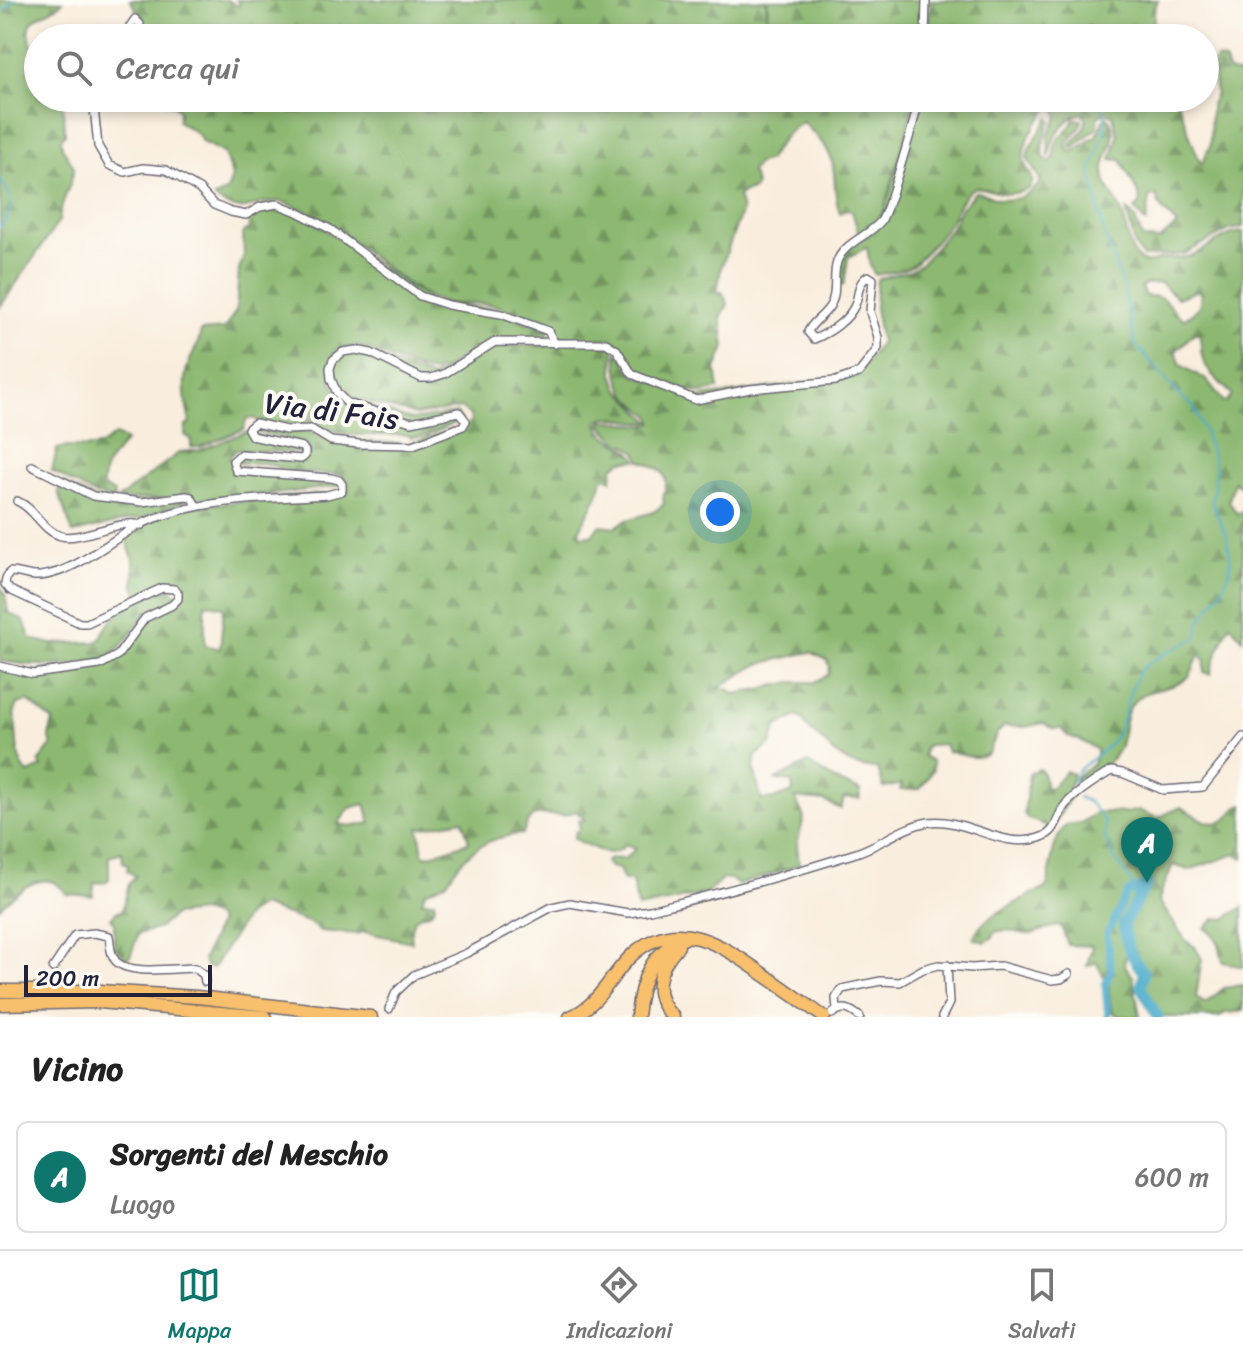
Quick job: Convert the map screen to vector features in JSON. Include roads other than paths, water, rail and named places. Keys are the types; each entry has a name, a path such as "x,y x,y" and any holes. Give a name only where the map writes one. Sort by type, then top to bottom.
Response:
{"highway":[{"path":"570,1017 598,998 621,966 643,946 672,935 703,938 723,946 831,1013"},
{"path":"637,1017 639,991 649,968 668,947 692,936"},
{"path":"673,1017 660,1001 659,977 671,954 692,936"},
{"path":"0,991 101,991 197,997 371,1017"},
{"path":"0,1004 100,1002 265,1017"}],"street":[{"path":"925,24 926,0"},
{"path":"94,112 98,146 109,165 125,172 143,168 166,170 199,189 214,205 231,212 246,215 260,207 277,204 295,211 330,229 420,296 448,305 501,314 548,331 555,344"},
{"name":"Via di Fais","path":"0,666 33,674 100,665 118,655 145,618 178,599 174,589 162,588 87,623 80,623 10,590 5,584 10,572 40,576 51,573 87,558 152,519 196,505 327,495 342,491 339,480 331,478 236,471 233,461 241,454 301,459 305,456 302,447 252,436 248,429 255,423 286,430 311,429 331,441 413,445 463,426 466,421 459,412 411,422 347,403 337,393 330,368 333,360 343,352 356,350 371,353 421,378 431,378 444,374 495,342 606,343 617,350 632,374 696,400 750,389 836,381 859,373 878,348 870,312 873,279 868,276 862,280 855,304 845,319 814,339 808,332 833,302 836,263 844,250 884,218 915,112"},
{"path":"32,466 93,496 142,502 186,496 191,497 196,505"},
{"path":"17,501 27,505 54,534 60,536 74,536 130,522 142,525"},
{"path":"389,1009 396,992 414,975 467,953 563,904 628,913 650,910 787,876 869,849 902,831 929,822 948,822 1006,839 1027,841 1042,837 1054,829 1067,803 1111,771 1163,790 1203,787 1243,737"},
{"path":"53,968 75,935 94,933 109,936 110,951 123,967 135,970 195,968 204,975 205,982"},
{"path":"831,1013 842,989 881,981 900,982 923,969 947,965 972,968 1000,966 1052,980 1069,974"},
{"path":"942,1017 949,1003 947,965"},
{"path":"831,1013 849,1009 860,1017"}],"waterway":[{"path":"0,10 14,0"},
{"path":"1076,791 1074,783 1079,770 1115,737 1140,671 1198,637 1199,623 1223,588 1230,569 1227,538 1212,502 1216,469 1204,430 1193,406 1183,399 1135,344 1124,290 1103,229 1091,172 1106,122 1104,112"},
{"path":"0,180 11,204 0,227"},
{"path":"1078,797 1089,802 1105,822 1105,838 1114,858 1132,883 1135,901"},
{"path":"1108,1017 1105,985 1111,971 1107,934 1127,893 1147,883"},
{"path":"1147,883 1123,923 1129,950 1144,973 1141,987 1158,1017"}],"place":[{"name":"Sorgenti del Meschio","path":"1147,883"}]}
